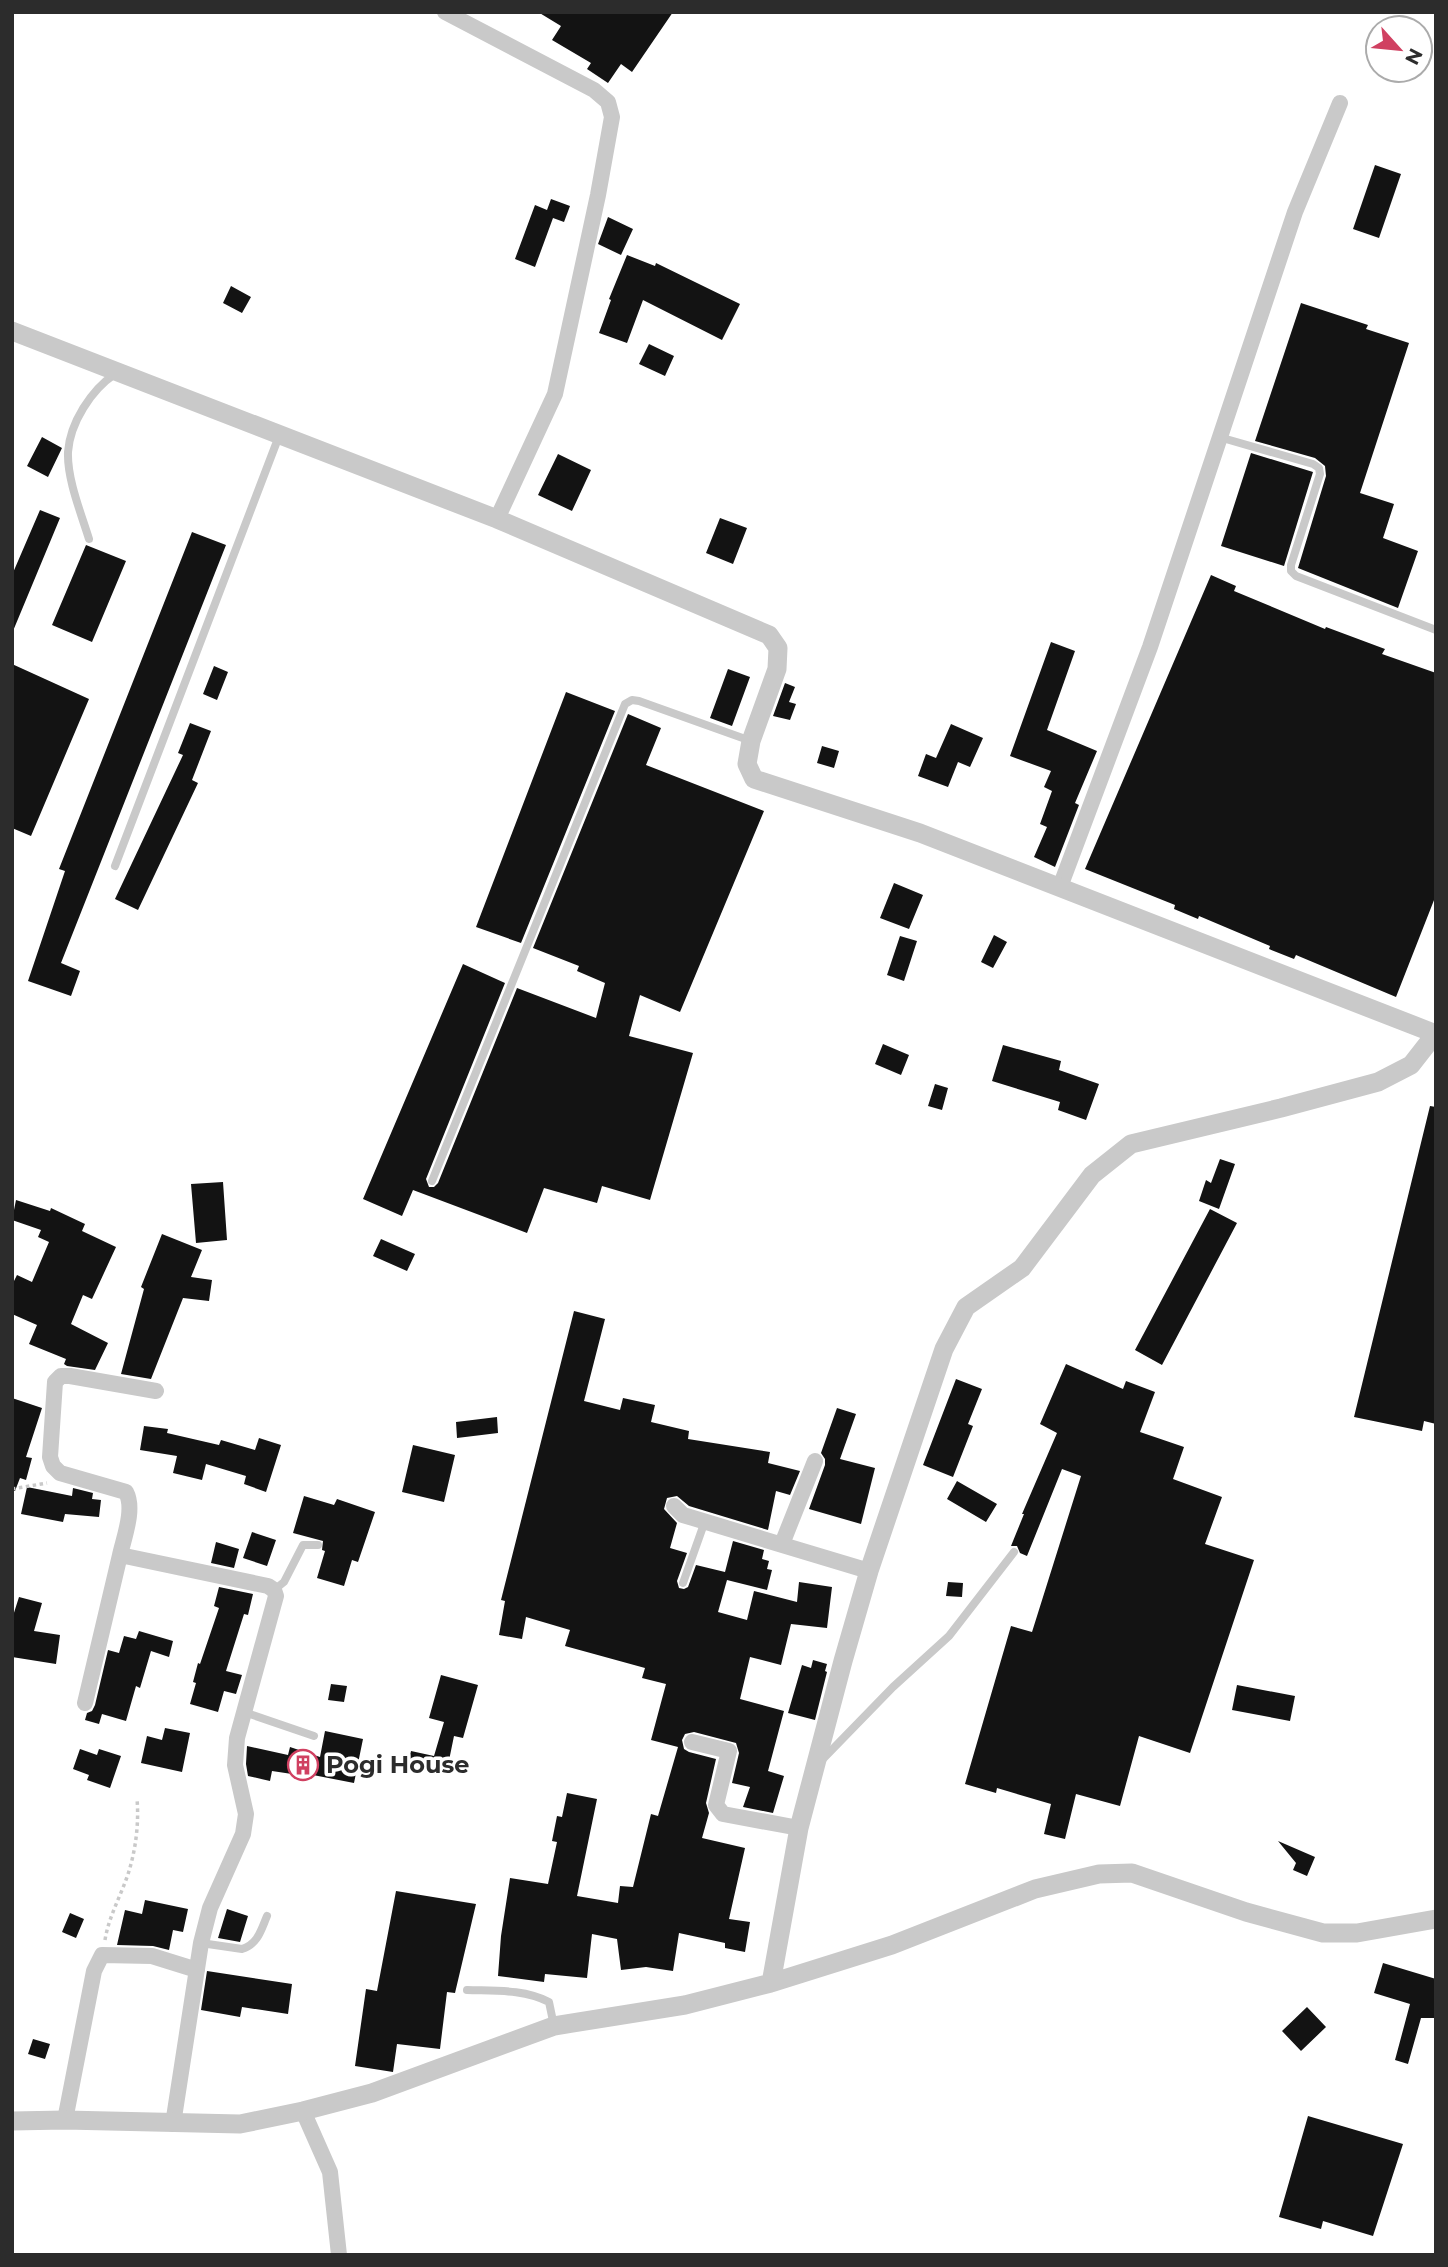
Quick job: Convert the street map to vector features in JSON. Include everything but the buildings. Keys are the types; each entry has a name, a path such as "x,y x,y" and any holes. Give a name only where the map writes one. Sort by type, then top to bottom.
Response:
{"street":[{"path":"445,12 594,90 608,102 612,117 555,394 497,519"},
{"path":"1060,887 1150,647 1295,212 1340,103"},
{"path":"12,331 497,519 769,635 778,648 777,670 751,741 747,764 754,779 920,832 1436,1034 1411,1065 1378,1082 1131,1144 1092,1175 1022,1268 966,1307 944,1349 869,1571 813,1769 799,1828 771,1983"},
{"path":"85,1703 120,1555 130,1498 126,1492 60,1473 53,1466 50,1457 55,1382 61,1376 70,1376 156,1391"},
{"path":"782,1544 815,1461"},
{"path":"674,1506 683,1515 869,1571"},
{"path":"120,1555 268,1586 274,1590 276,1596 237,1738 235,1765 246,1814 245,1824 210,1908 201,1943 173,2124"},
{"path":"692,1742 729,1751 716,1805 718,1810 723,1814 799,1828"},
{"path":"12,2121 240,2124 303,2111 372,2093 554,2026 685,2005 771,1983 892,1945 1035,1889 1099,1874 1132,1873 1246,1912 1323,1933 1356,1933 1436,1919"},
{"path":"65,2120 94,1971 102,1955 152,1956 197,1970"},
{"path":"303,2111 330,2172 339,2255"}],"lane":[{"path":"89,539 74,489 68,453 84,408 102,382 117,372"},
{"path":"115,866 279,436"},
{"path":"1219,437 1319,468 1320,474 1290,565 1296,576 1436,630"},
{"path":"432,1181 625,704 632,700 639,701 751,741"},
{"path":"683,1583 705,1521"},
{"path":"274,1590 284,1582 303,1545 318,1545"},
{"path":"813,1769 893,1687 949,1636 1014,1552"},
{"path":"244,1712 314,1736"},
{"path":"201,1943 248,1948 257,1939 267,1916"},
{"path":"467,1990 524,1993 538,1997 549,2002 554,2026"}],"path":[{"path":"12,1489 50,1482 60,1473"},
{"path":"102,1955 108,1924 129,1871 139,1817 137,1799"}],"place":[{"name":"Pogi House","path":"303,1765"}]}
